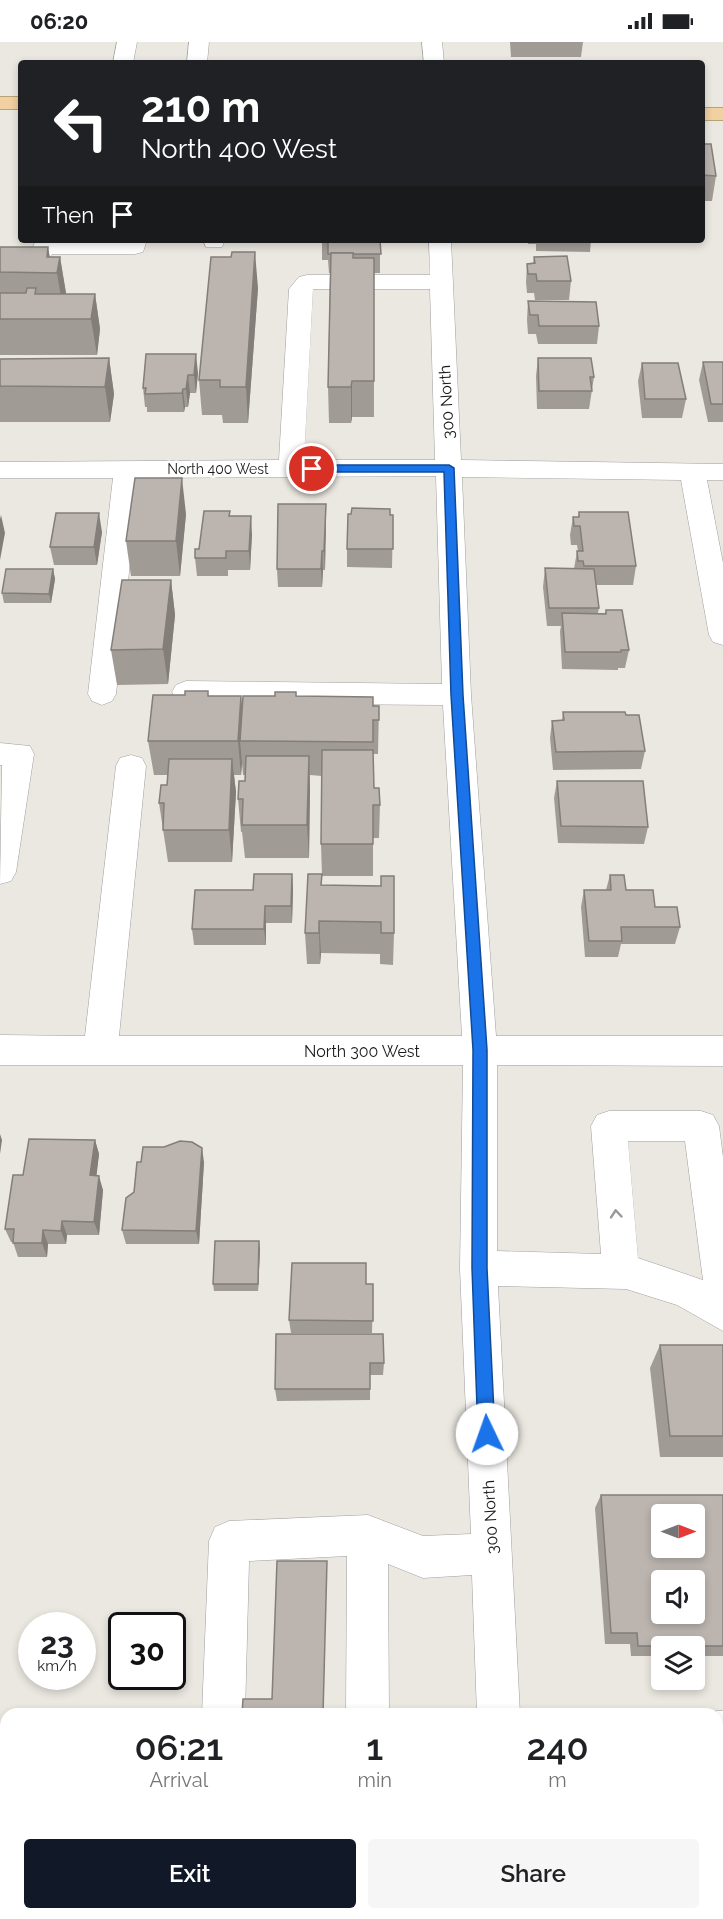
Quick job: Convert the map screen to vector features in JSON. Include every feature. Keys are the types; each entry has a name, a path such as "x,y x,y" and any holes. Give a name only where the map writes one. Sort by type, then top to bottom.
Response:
{"main road":[{"path":"0,103 18,103"},
{"path":"705,114 723,114"}],"street":[{"path":"124,60 127,42"},
{"path":"196,60 199,42"},
{"path":"432,42 434,60"},
{"path":"0,274 34,274 43,247 135,247 136,243"},
{"name":"300 North","path":"440,243 457,695 480,1050 479,1268 499,1708"},
{"path":"291,469 301,289 307,282 441,282"},
{"name":"North 400 West","path":"0,470 449,468 723,472"},
{"path":"102,694 127,469"},
{"path":"692,471 723,635"},
{"path":"186,692 457,695"},
{"path":"0,754 20,754 0,872"},
{"path":"100,1051 131,766"},
{"name":"North 300 West","path":"0,1050 723,1051"},
{"path":"621,1272 609,1126 701,1126 723,1288"},
{"path":"479,1268 621,1272 687,1291 723,1313"},
{"path":"367,1708 368,1535"},
{"path":"223,1708 229,1541 368,1535 423,1557 492,1553"}],"building":[{"path":"705,144 711,144 716,176 705,175"},
{"path":"328,243 380,243 381,254 328,254"},
{"path":"0,247 48,247 47,257 60,257 57,273 0,272"},
{"path":"232,252 255,252 246,387 220,387 220,380 199,380 211,257 231,257"},
{"path":"331,253 353,253 353,258 374,258 374,381 352,381 351,387 328,387"},
{"path":"567,256 571,281 537,281 536,274 528,274 527,264 535,263 534,257"},
{"path":"27,288 36,288 35,294 95,294 91,319 0,319 0,293 26,293"},
{"path":"528,301 596,302 599,326 539,326 538,315 530,315"},
{"path":"146,354 196,354 194,375 188,375 186,389 183,389 182,393 145,394 146,388 143,388"},
{"path":"109,358 105,387 0,386 0,359"},
{"path":"538,358 591,358 594,377 590,377 592,391 539,391"},
{"path":"703,362 723,362 723,404 711,404"},
{"path":"642,363 678,363 686,399 645,399"},
{"path":"135,478 182,478 176,541 126,541"},
{"path":"278,504 326,504 321,569 277,569"},
{"path":"352,508 390,509 390,515 393,515 393,549 347,549 348,514 351,514"},
{"path":"204,511 230,511 229,516 251,516 249,551 226,551 226,558 195,558 195,549 199,549"},
{"path":"579,512 628,512 636,566 584,566 583,561 578,561 577,551 583,551 580,526 574,526 573,517 579,517"},
{"path":"56,513 99,513 94,547 50,547"},
{"path":"545,568 594,569 599,608 549,608"},
{"path":"6,569 53,569 49,594 2,593"},
{"path":"122,580 171,580 163,649 111,650"},
{"path":"606,610 622,610 629,650 565,652 562,613 606,614"},
{"path":"185,691 208,691 208,696 241,696 238,741 148,741 153,695 185,695"},
{"path":"275,692 296,692 296,696 373,697 373,706 379,706 379,720 373,720 373,742 240,741 243,696 275,696"},
{"path":"563,712 625,712 626,715 639,715 645,751 556,752 552,721 564,720"},
{"path":"322,750 373,750 374,788 379,788 380,805 373,805 373,844 321,844"},
{"path":"246,756 309,756 307,825 242,825 243,799 238,799 239,781 245,781"},
{"path":"169,759 232,759 229,830 163,830 164,803 159,803 161,785 167,785"},
{"path":"557,781 643,781 648,827 561,826"},
{"path":"254,874 292,874 291,906 265,906 264,929 192,929 195,890 253,890"},
{"path":"308,874 322,874 321,885 381,886 381,876 394,876 394,933 381,933 381,922 319,921 319,933 305,933"},
{"path":"610,875 624,875 626,890 653,890 655,907 677,907 680,927 621,927 622,941 589,941 584,890 611,890"},
{"path":"29,1139 95,1140 90,1175 99,1176 94,1222 62,1221 61,1231 43,1230 42,1243 13,1243 14,1229 5,1229 13,1175 23,1175"},
{"path":"180,1141 192,1142 202,1148 196,1231 122,1230 126,1198 134,1192 137,1162 141,1162 143,1147 164,1147"},
{"path":"215,1241 259,1241 258,1284 213,1284"},
{"path":"292,1263 366,1263 366,1284 373,1284 373,1321 289,1320"},
{"path":"276,1334 383,1334 384,1363 370,1363 370,1389 275,1389"},
{"path":"660,1345 723,1345 723,1436 670,1436"},
{"path":"601,1495 723,1495 723,1646 705,1646 705,1636 651,1636 651,1646 638,1646 637,1633 611,1633"},
{"path":"277,1561 327,1561 323,1708 242,1708 243,1699 272,1699"}],"route":[{"path":"312,469 449,468 457,695 480,1050 479,1268 487,1434"}]}
